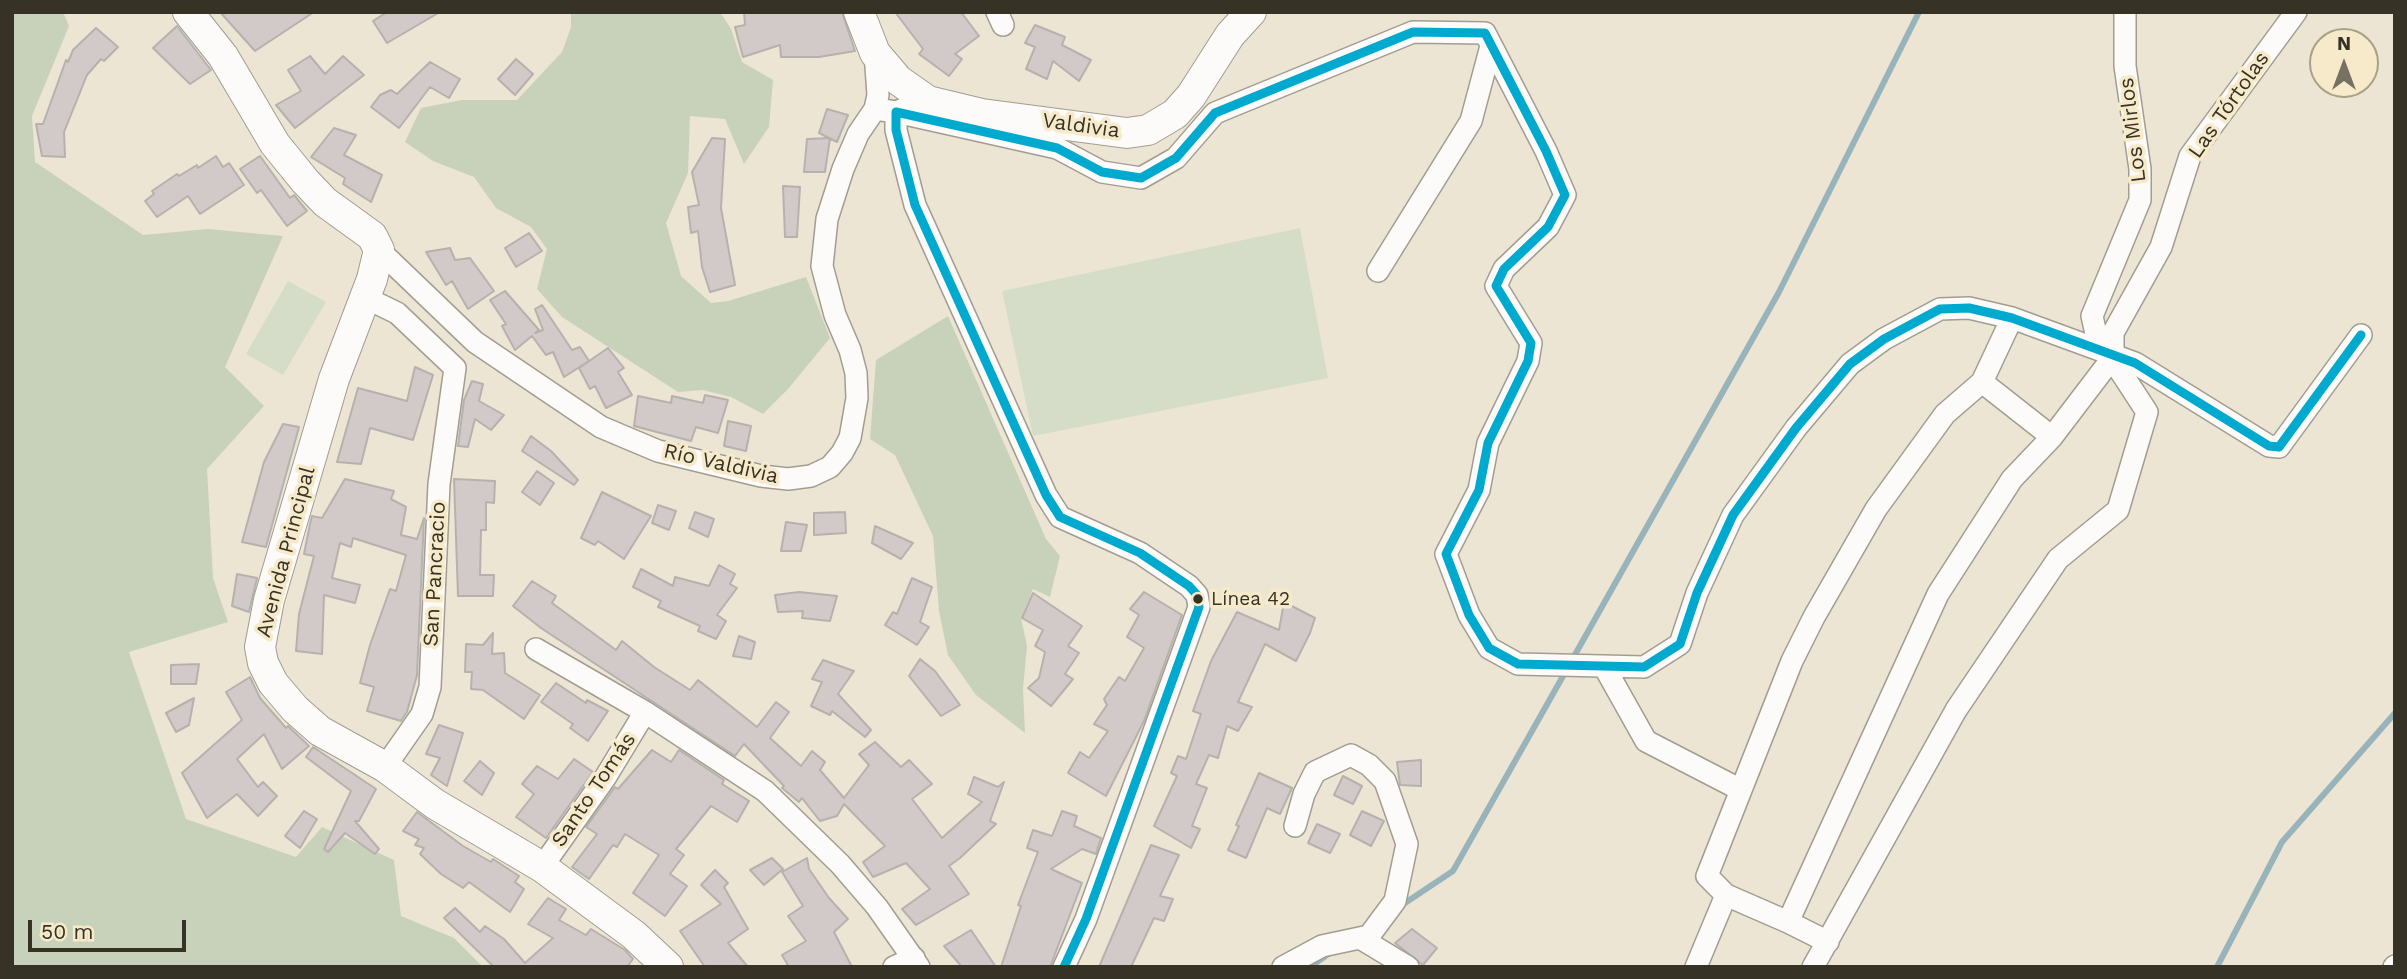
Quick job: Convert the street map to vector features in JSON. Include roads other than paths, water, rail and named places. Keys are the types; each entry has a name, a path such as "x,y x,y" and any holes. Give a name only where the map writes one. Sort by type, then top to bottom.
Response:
{"street":[{"path":"188,12 223,56 275,144 304,181 325,202 372,236 379,250"},
{"name":"Valdivia","path":"859,12 875,53 898,80 928,100 982,114 1127,133 1148,130 1175,114 1191,96 1218,51 1251,12"},
{"name":"Los Mirlos","path":"1813,967 1956,710 2059,559 2118,510 2147,412 2096,334 2092,316 2140,200 2140,169 2125,66 2125,12"},
{"name":"Las Tórtolas","path":"2113,357 2113,333 2161,247 2190,156 2296,12"},
{"path":"885,110 1057,148 1102,172 1141,178 1176,158 1215,113 1413,32 1488,39"},
{"path":"1488,39 1546,151 1565,195 1548,227 1504,269 1496,286 1531,343 1528,361 1488,443 1479,490 1446,554 1469,615 1489,648 1518,664 1644,667 1680,644 1697,593 1733,515 1796,428 1850,364 1884,339 1940,309 1969,308 2012,318 2135,363 2269,446 2279,447 2361,335"},
{"path":"1378,271 1471,121 1488,39"},
{"path":"875,53 878,95 898,140 915,205 1053,506 1060,517 1075,526 1140,553 1189,586 1197,595 1199,607 1086,919 1064,967"},
{"path":"885,110 928,100"},
{"name":"Río Valdivia","path":"379,250 475,342 601,427 658,451 761,476 788,479 811,476 830,467 842,453 855,421 856,373 835,315 822,266 827,219 858,134 885,110"},
{"name":"Avenida Principal","path":"379,250 378,262 334,379 269,600 260,647 263,663 273,682 295,709 320,731 385,767 435,804 542,867 634,934 668,967"},
{"name":"San Pancracio","path":"364,296 397,313 455,368 439,484 430,687 422,714 385,767"},
{"path":"1828,942 1726,895 1707,876 1792,661 1875,509 1945,414 1982,382 2012,318"},
{"path":"1788,922 1938,594 2012,479 2052,437 2113,357"},
{"path":"1982,382 2052,437"},
{"path":"536,649 645,712 765,791 806,828 877,907 917,962 894,967"},
{"path":"1605,668 1646,741 1741,790"},
{"name":"Santo Tomás","path":"542,867 605,778 645,712"},
{"path":"1283,967 1322,946 1369,936 1395,901 1407,844 1385,780 1369,765 1350,755 1315,772 1304,794 1295,826"},
{"path":"1696,967 1726,895"},
{"path":"1360,938 1408,967"}],"waterway":[{"path":"1572,660 1779,292 1919,12"},
{"path":"1399,907 1453,871 1567,669"},
{"path":"2217,967 2282,842 2395,713"},
{"path":"1310,967 1331,952"}],"place":[{"name":"Línea 42","path":"1198,599"}]}
